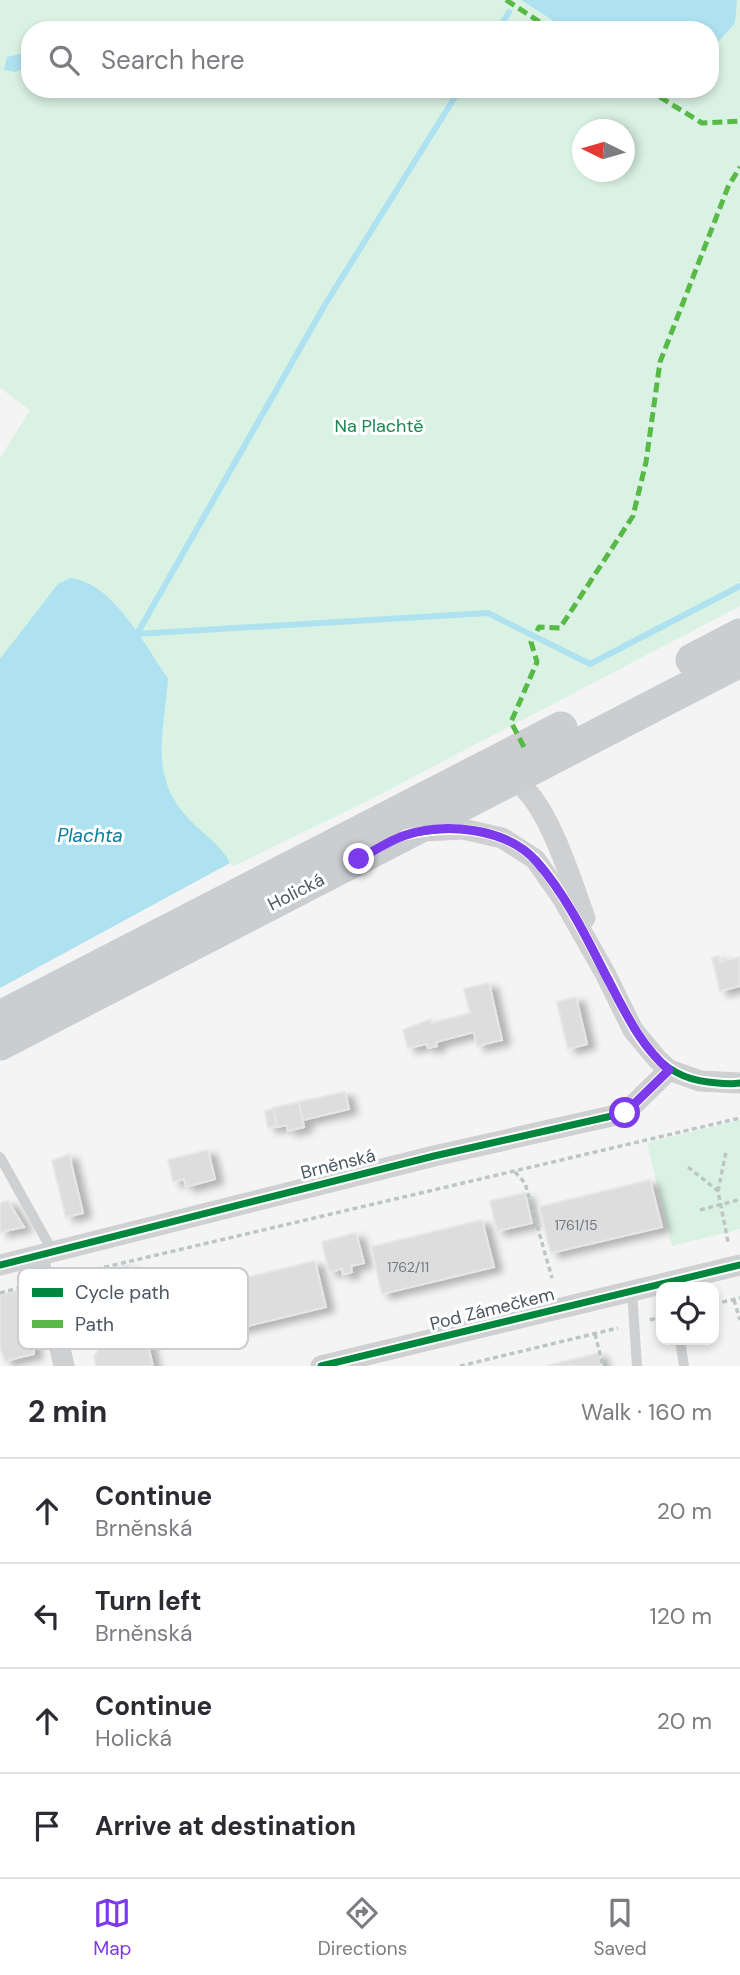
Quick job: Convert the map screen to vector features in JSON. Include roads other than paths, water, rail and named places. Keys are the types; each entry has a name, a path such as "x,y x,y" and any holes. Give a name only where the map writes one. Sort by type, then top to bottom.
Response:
{"main road":[{"name":"Holická","path":"0,1017 740,635"},
{"name":"Holická","path":"0,1044 740,661"}],"street":[{"path":"538,807 534,790 536,779 553,758"},
{"path":"465,776 486,774 511,780 526,789 538,807 566,867 605,973"},
{"path":"405,835 463,829 502,838 535,859 563,899 605,973 633,1030 669,1070 700,1081 740,1083"},
{"name":"Brněnská","path":"0,1265 434,1156 625,1113 669,1070"},
{"path":"44,1268 45,1254"},
{"name":"Pod Zámečkem","path":"681,1282 740,1265"},
{"name":"Pod Zámečkem","path":"321,1366 656,1287"}],"lane":[{"path":"0,1157 45,1254"},
{"path":"632,1291 638,1366"},
{"path":"681,1345 684,1366"}],"water":[{"path":"521,0 737,0 735,23 719,41 719,21 554,21"},
{"path":"21,54 21,69 15,72 4,70 7,57"},
{"name":"Plachta","path":"70,578 86,582 114,603 168,678 162,733 163,767 167,784 174,800 186,816 216,844 230,863 0,988 0,659 58,584"}],"waterway":[{"path":"504,21 509,12"},
{"path":"133,641 326,303 454,98"},
{"path":"136,634 488,613 590,664 740,586"}],"park label":[{"name":"Na Plachtě","path":"379,426"}]}
